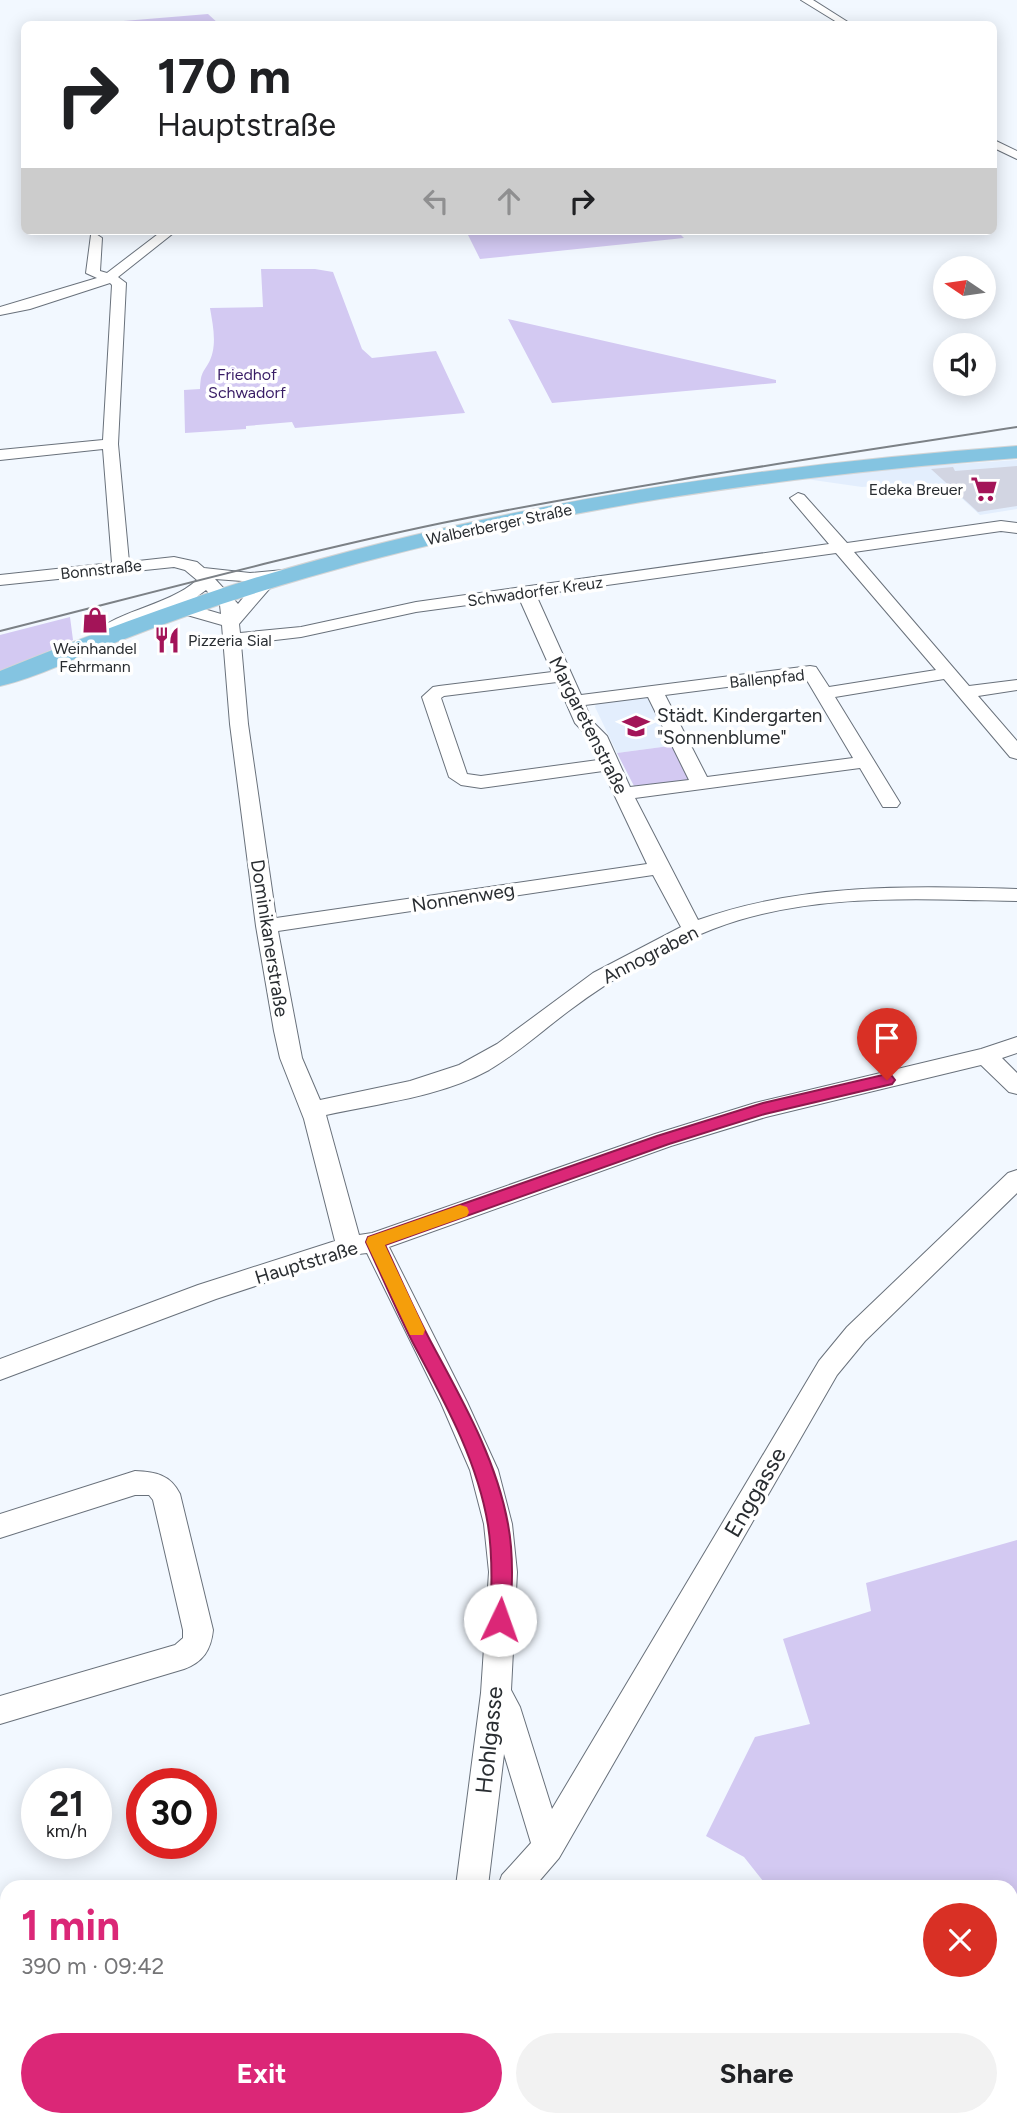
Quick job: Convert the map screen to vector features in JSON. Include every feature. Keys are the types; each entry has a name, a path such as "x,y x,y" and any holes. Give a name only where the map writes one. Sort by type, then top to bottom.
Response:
{"main road":[{"name":"Walberberger Straße","path":"0,679 95,641 223,597 257,581 424,539 635,497 849,466 1017,452"}],"street":[{"path":"806,0 841,21"},
{"path":"997,145 1017,155"},
{"path":"0,311 25,306 111,278 115,271 164,235"},
{"path":"96,238 93,273 120,283 110,444 121,567"},
{"path":"0,455 110,444"},
{"path":"798,498 1017,753"},
{"name":"Schwadorfer Kreuz","path":"231,631 294,635 416,607 1001,526 1017,528"},
{"name":"Bonnstraße","path":"0,580 174,562 191,566 223,597"},
{"path":"95,641 111,627 180,603 194,594 203,576"},
{"name":"Bonnstraße","path":"203,576 257,581"},
{"path":"186,609 231,631 257,581"},
{"name":"Margaretenstraße","path":"526,593 584,723 598,736 659,868 692,930"},
{"name":"Dominikanerstraße","path":"223,597 229,604 239,724 267,926 291,1058 362,1244"},
{"name":"Ballenpfad","path":"574,701 810,671 824,693 948,673"},
{"path":"562,676 439,691 431,697 459,777 481,782 609,764"},
{"path":"965,692 1017,685"},
{"path":"654,691 701,784"},
{"path":"824,693 890,803"},
{"path":"624,794 865,762"},
{"name":"Nonnenweg","path":"267,926 659,868"},
{"name":"Annograben","path":"313,1110 438,1081 469,1071 620,966 692,930 728,916 820,897 856,894 1017,895"},
{"name":"Hauptstraße","path":"0,1370 207,1292 362,1244 663,1140 757,1111 986,1056 1017,1045"},
{"path":"986,1056 1017,1086"},
{"name":"Enggasse","path":"519,1880 548,1847 828,1368 856,1334 1017,1178"},
{"name":"Hohlgasse","path":"362,1244 421,1340 454,1402 484,1470 498,1524 503,1572 496,1693 473,1880"},
{"path":"0,1526 135,1483 155,1484 166,1494 198,1630 197,1644 184,1656 0,1710"},
{"path":"496,1693 505,1707 548,1847"}],"shaded area":[{"path":"1017,460 1017,509 980,515 956,493 921,498 910,487 880,491 875,486 862,487 806,479 886,469"},
{"name":"Städt. Kindergarten \"Sonnenblume\"","path":"650,696 677,745 617,753 595,707 596,704"}],"green space":[{"path":"208,14 216,21 123,21"},
{"path":"468,235 681,235 684,238 480,259"},
{"name":"Friedhof Schwadorf","path":"261,269 315,269 333,272 362,349 372,358 436,351 465,413 295,428 292,422 246,426 246,429 185,433 184,390 200,389 202,375 213,351 210,308 263,307"},
{"path":"508,319 776,380 776,383 552,403"},
{"path":"70,617 73,640 0,673 0,635"},
{"path":"677,745 691,781 634,786 617,753"},
{"path":"1017,1540 1017,1880 762,1880 744,1857 706,1836 755,1737 810,1724 783,1639 871,1611 866,1583"}],"building":[{"name":"Edeka Breuer","path":"1017,466 1017,506 978,512 931,469 953,467 955,471"}],"tram line":[{"path":"0,631 276,561 442,523 657,483 1017,427"}],"slow traffic":[{"path":"416,1330 374,1242 460,1212"}],"place":[{"name":"Edeka Breuer","path":"984,489"},
{"name":"Weinhandel Fehrmann","path":"95,620"},
{"name":"Pizzeria Sial","path":"167,640"},
{"name":"Städt. Kindergarten \"Sonnenblume\"","path":"636,726"}],"route":[{"path":"500,1620 503,1572 498,1524 484,1470 454,1402 374,1242 663,1140 763,1109 887,1080"}]}
